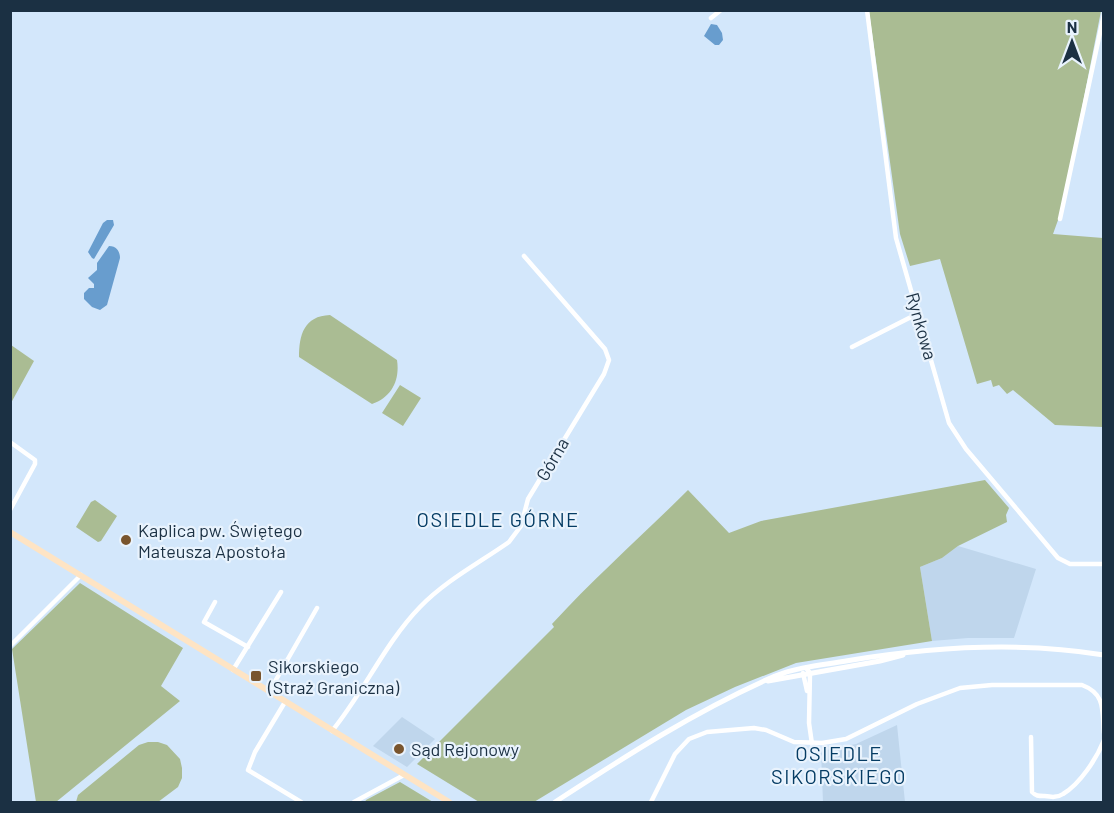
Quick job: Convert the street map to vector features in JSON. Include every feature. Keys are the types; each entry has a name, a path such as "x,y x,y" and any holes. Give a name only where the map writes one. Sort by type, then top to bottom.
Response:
{"main road":[{"path":"10,531 448,802"}],"street":[{"path":"711,18 721,10"},
{"name":"Rynkowa","path":"867,10 896,238 949,423 966,449 1058,558 1070,564 1104,564"},
{"path":"1060,219 1101,42 1104,14"},
{"name":"Górna","path":"332,731 387,650 420,607 447,585 509,542 517,533 528,499 604,374 609,360 605,349 524,256"},
{"path":"852,347 917,314"},
{"path":"10,442 35,460 35,464 10,510"},
{"path":"10,646 81,575"},
{"path":"233,670 281,592"},
{"path":"215,602 204,622 248,647"},
{"path":"269,692 317,608"},
{"path":"555,802 708,707 775,677 806,668 907,653 975,647 1061,650 1104,655"},
{"path":"767,681 880,661 907,653"},
{"path":"806,668 812,744"},
{"path":"651,802 675,754 689,739 707,732 754,728 765,730 787,740 812,744 846,739 916,704 960,688 992,685 1068,684 1089,687 1097,693 1101,703 1104,733"},
{"path":"285,702 248,768 249,771 301,802"},
{"path":"1031,737 1032,792 1037,796 1056,797 1064,794 1082,775 1097,756 1104,740"},
{"path":"354,802 404,775"}],"shaded area":[{"path":"958,546 1036,569 1014,638 932,641 920,567 942,558"},
{"path":"402,717 435,739 407,767 373,746"},
{"path":"897,725 905,802 823,802 821,751 856,744"}],"green space":[{"path":"869,11 1101,11 1062,209 1053,234 1103,238 1103,427 1055,425 1013,390 1007,394 999,385 993,387 991,380 977,384 940,259 910,266 900,234"},
{"path":"330,315 397,360 396,381 385,397 379,401 372,404 299,357 300,341 305,328 314,319"},
{"path":"11,345 34,361 11,403"},
{"path":"400,385 421,398 403,426 382,413"},
{"path":"985,480 1009,508 1006,515 1007,522 958,546 942,558 920,567 932,641 796,663 735,687 686,710 534,802 479,802 417,764 554,627 552,624 585,590 688,490 729,533 761,521"},
{"path":"95,500 117,516 101,541 98,542 76,527 91,502"},
{"path":"80,583 183,648 161,686 180,701 56,802 36,802 12,649"},
{"path":"148,742 167,745 180,759 182,778 178,787 158,802 76,802 78,795 139,745"},
{"path":"400,782 433,802 365,802 366,800"}],"water":[{"path":"711,24 717,25 722,33 723,40 719,45 715,45 704,36"},
{"path":"113,220 114,225 94,259 88,252 103,223"},
{"path":"109,246 118,250 120,258 107,305 100,310 92,307 84,299 84,293 89,288 94,288 94,284 88,278 97,270 97,263"}],"place":[{"name":"Kaplica pw. Świętego Mateusza Apostoła","path":"126,540"},
{"name":"Sikorskiego (Straż Graniczna)","path":"256,676"},
{"name":"Sąd Rejonowy","path":"399,749"}],"district":[{"name":"OSIEDLE GÓRNE","path":"498,519"},
{"name":"OSIEDLE SIKORSKIEGO","path":"839,764"}]}
